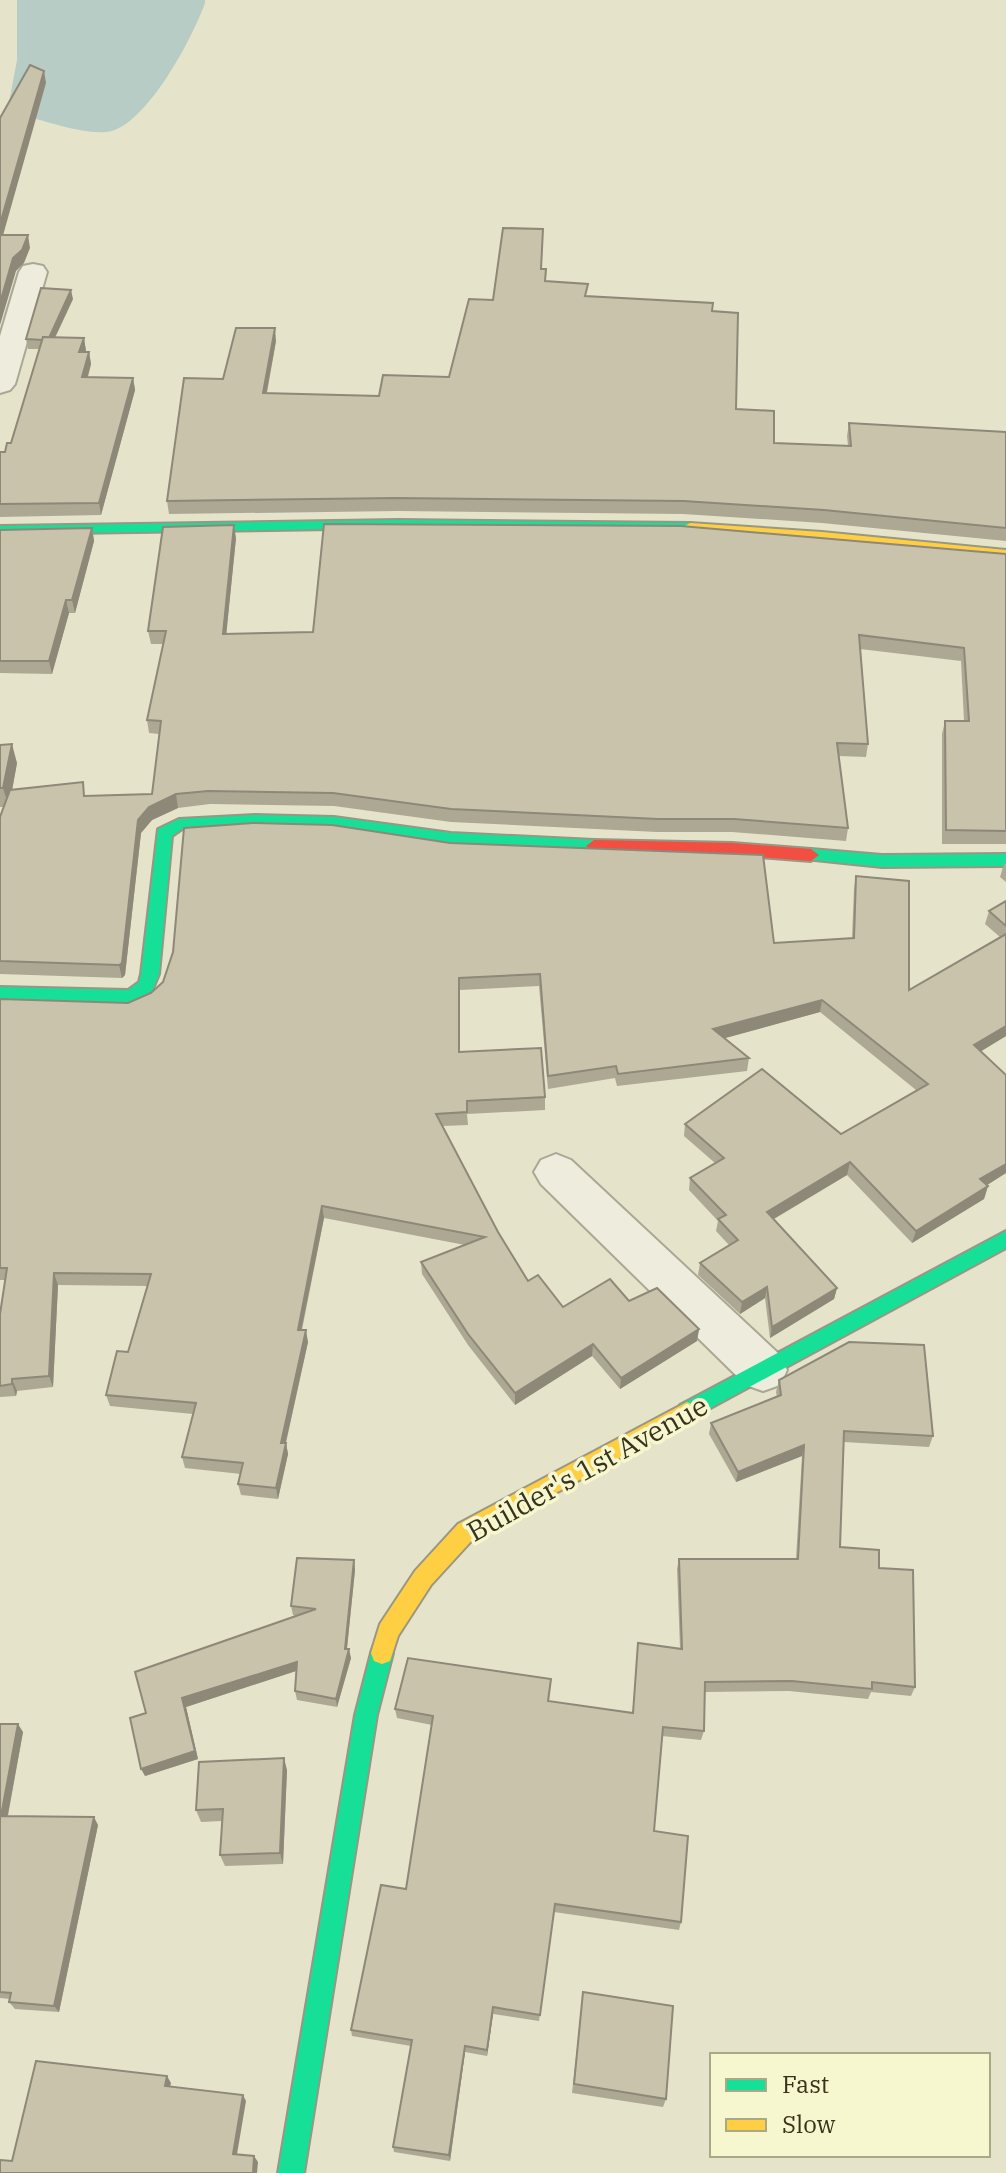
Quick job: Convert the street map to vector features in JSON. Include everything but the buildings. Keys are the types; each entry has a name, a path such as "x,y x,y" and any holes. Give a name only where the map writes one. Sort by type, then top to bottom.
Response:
{"street":[{"path":"0,384 33,272"},
{"path":"0,530 375,524 639,525 855,538 1006,554"},
{"path":"0,993 131,997 146,986 150,974 164,833 179,824 255,820 334,822 451,839 535,844 732,849 882,861 1006,860"},
{"path":"556,1172 763,1370"},
{"name":"Builder's 1st Avenue","path":"291,2173 366,1715 388,1632 423,1578 466,1531 1006,1239"}],"water":[{"path":"17,0 205,0 205,3 179,58 151,99 121,127 96,132 21,115 8,108 17,60"}],"traffic: fast":[{"path":"0,530 398,524 690,527"},
{"path":"0,993 131,997 146,986 150,974 164,833 179,824 255,820 334,822 451,839 594,846"},
{"path":"811,855 882,861 1006,860"},
{"path":"687,1411 1006,1239"},
{"path":"291,2173 366,1715 382,1653"}],"traffic: slow":[{"path":"690,527 1006,554"},
{"path":"382,1653 388,1632 423,1578 466,1531 687,1411"}],"traffic: jam":[{"path":"594,846 732,849 811,855"}]}
